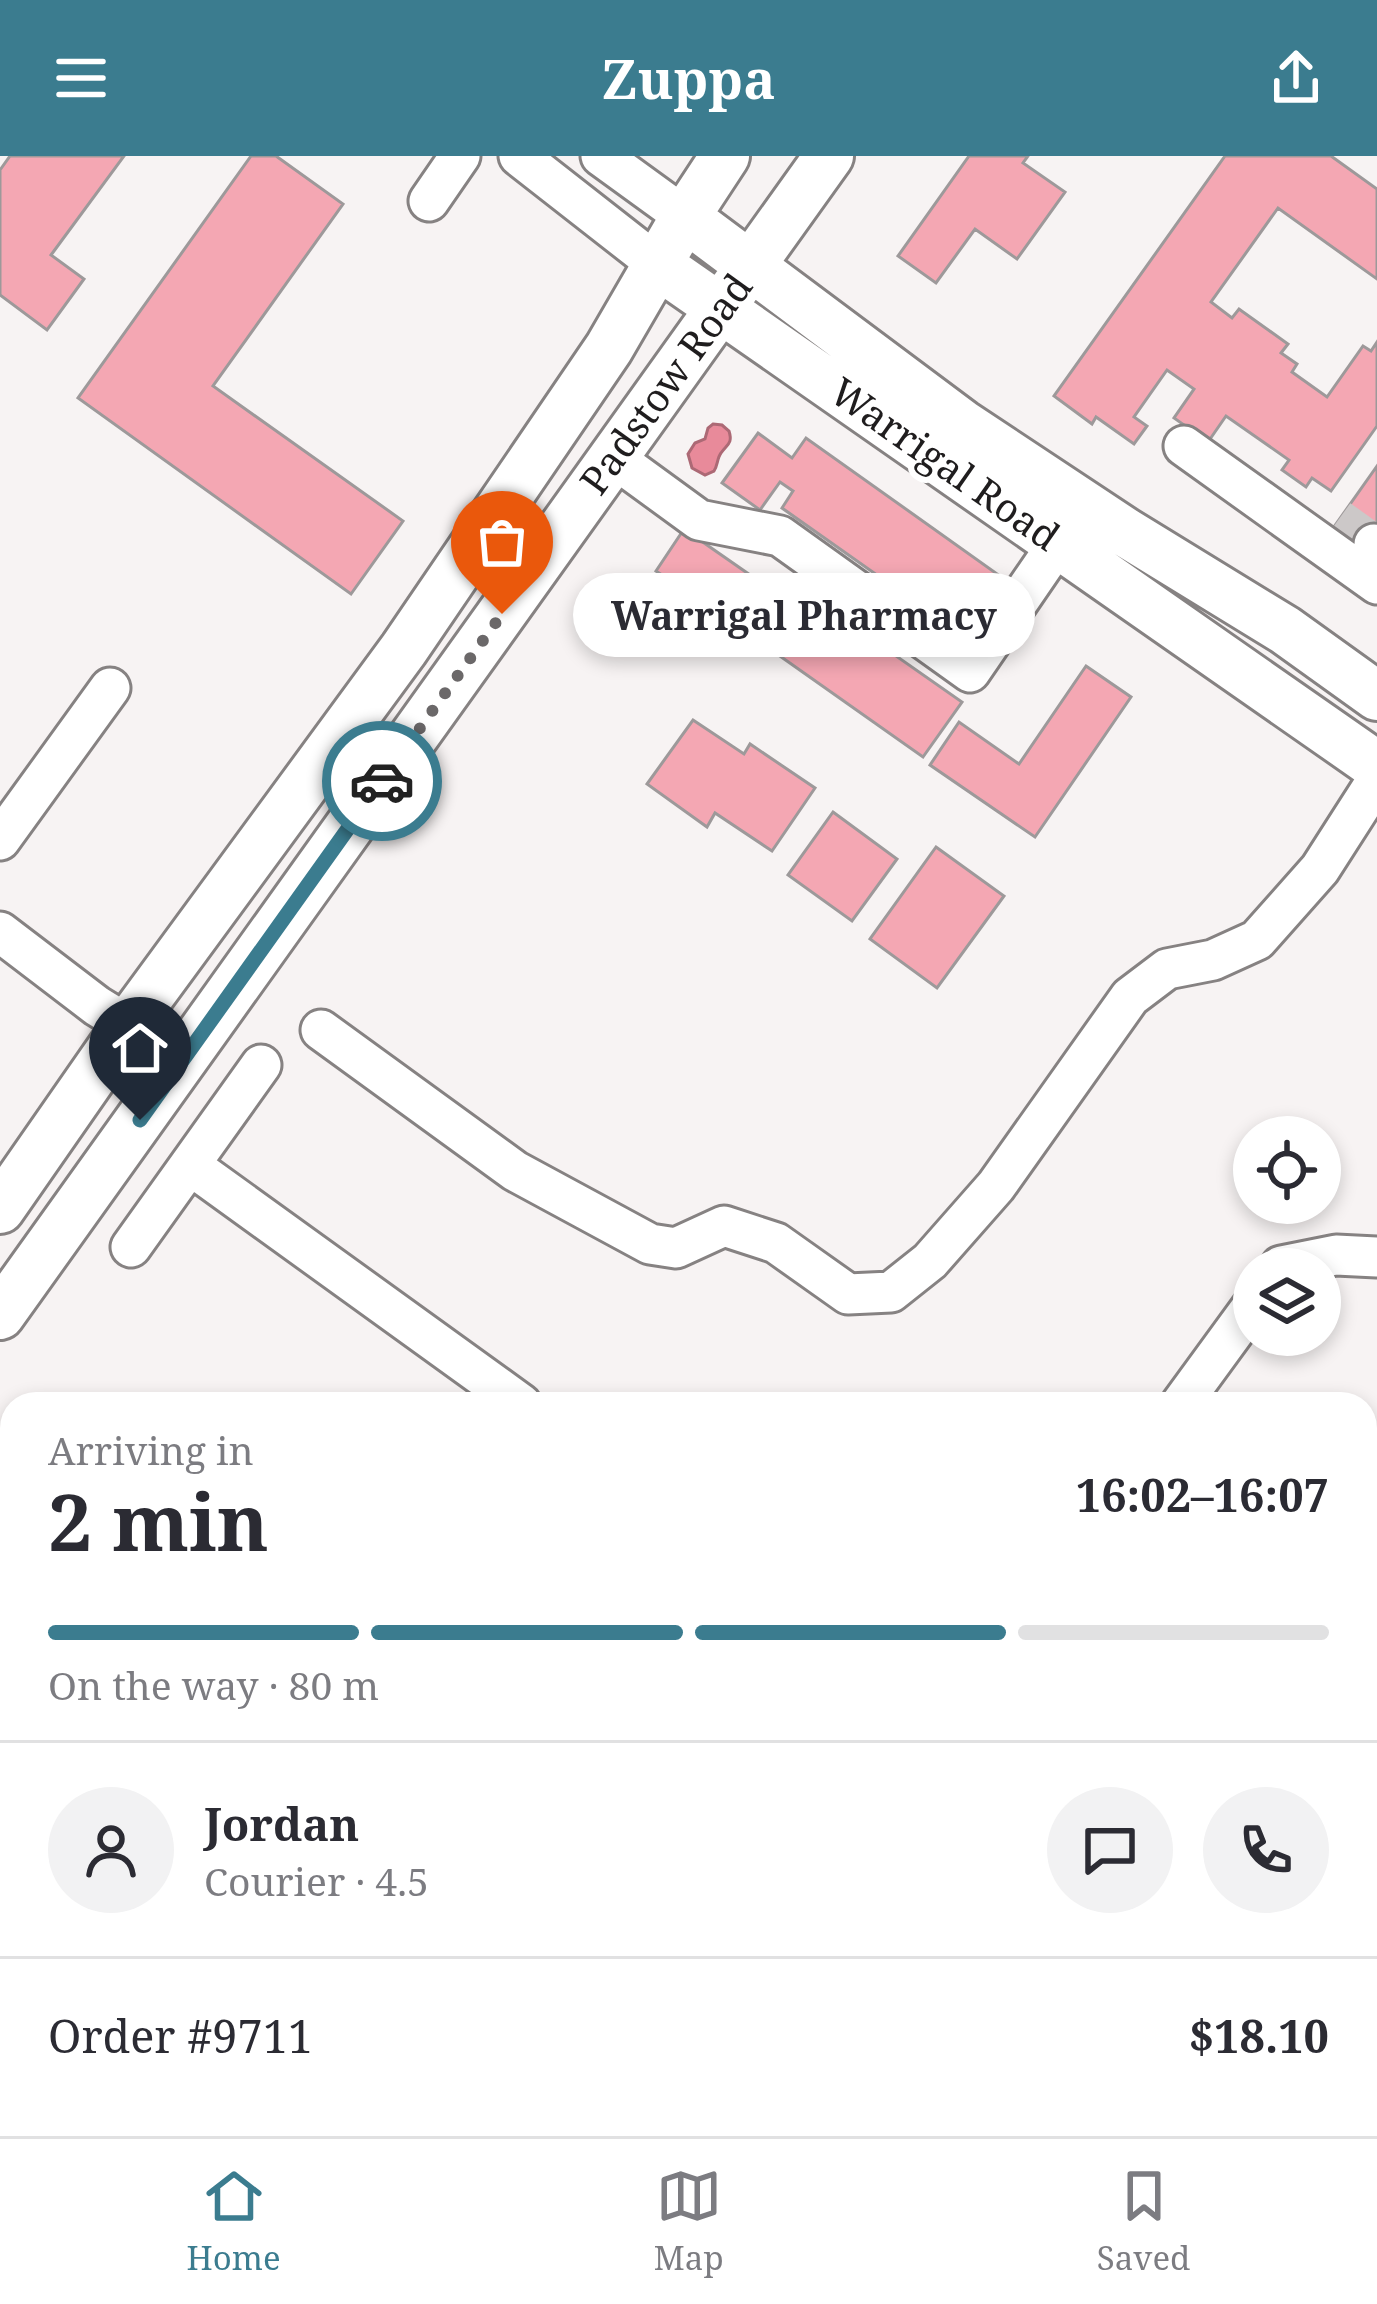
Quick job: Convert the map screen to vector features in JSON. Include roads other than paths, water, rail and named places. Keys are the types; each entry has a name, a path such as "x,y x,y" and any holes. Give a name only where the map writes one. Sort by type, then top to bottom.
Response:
{"main road":[{"name":"Padstow Road","path":"0,1209 128,1025 404,649 609,348 724,156"},
{"name":"Padstow Road","path":"0,1315 829,156"},
{"name":"Warrigal Road","path":"685,218 962,424 1285,630 1377,696"},
{"name":"Warrigal Road","path":"657,264 1377,766"}],"street":[{"path":"429,201 460,156"},
{"name":"Warrigal Road","path":"518,156 657,264"},
{"name":"Warrigal Road","path":"601,156 685,218"},
{"path":"1184,446 1377,584"},
{"path":"614,458 699,520 780,536 970,672 1059,542"},
{"path":"1294,525 1313,517 1339,520"},
{"path":"0,840 110,688"},
{"path":"321,1030 515,1171 650,1244 676,1248 724,1226 776,1243 848,1294 891,1292 930,1261 996,1186 1130,997 1167,970 1214,960 1257,940 1320,869 1377,780"},
{"path":"0,932 128,1025"},
{"path":"131,1247 261,1065"},
{"path":"190,1165 504,1392"},
{"path":"1341,1256 1377,1258"},
{"path":"1190,1392 1233,1333"}],"tunnel":[{"path":"1339,519 1374,544"}],"place":[{"name":"Warrigal Pharmacy","path":"502,614"}]}
